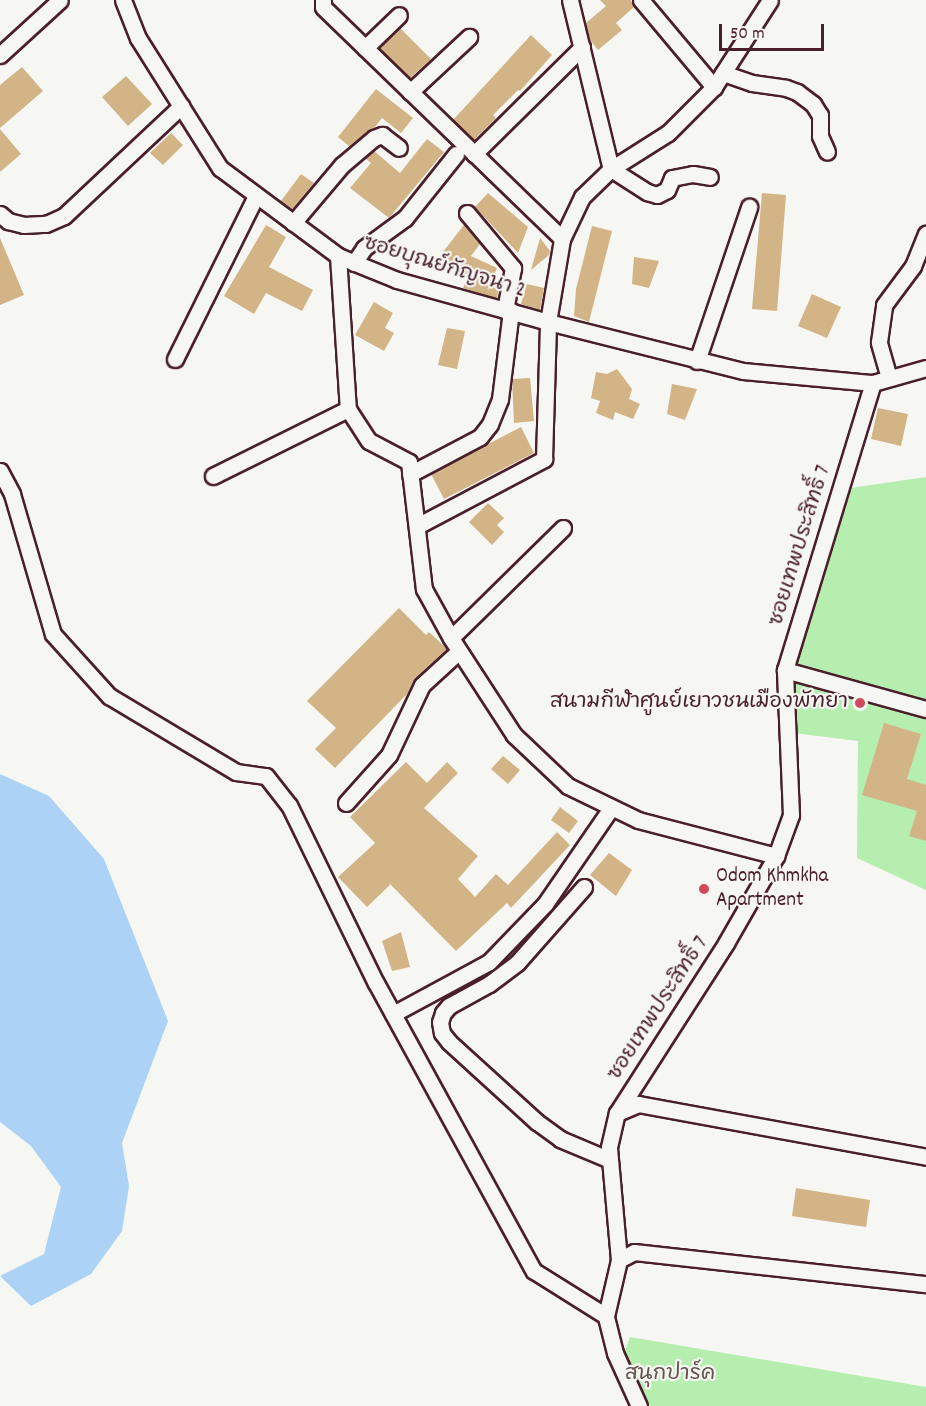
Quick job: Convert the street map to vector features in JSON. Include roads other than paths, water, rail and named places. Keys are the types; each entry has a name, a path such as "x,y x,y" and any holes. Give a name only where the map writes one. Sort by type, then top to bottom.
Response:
{"street":[{"path":"0,55 60,0"},
{"name":"ซอยบุณย์กัญจนา 2","path":"123,0 138,38 220,168 338,256 398,280 548,322 743,371 873,383"},
{"path":"323,0 322,7 562,239"},
{"path":"570,0 611,169 647,192 657,195 667,190 672,178 693,174 710,177"},
{"path":"641,0 714,87"},
{"path":"417,526 544,459 548,322 562,239 582,197 611,169 668,133 714,87 770,0"},
{"path":"365,48 399,15"},
{"path":"410,92 469,37"},
{"path":"474,154 582,46"},
{"path":"723,73 752,83 786,88 813,104 820,115 820,136 827,152"},
{"path":"0,214 8,221 24,225 46,224 64,216 181,106"},
{"path":"293,224 342,165 374,138 382,135 399,147"},
{"path":"354,262 364,248 405,218 456,154"},
{"path":"175,359 256,196"},
{"path":"697,360 749,207"},
{"path":"410,474 480,437 490,424 500,399 513,268 467,213"},
{"path":"889,378 879,342 884,305 913,266 926,233"},
{"path":"338,256 348,409 369,441 409,462 424,589 455,644 514,735 568,786 611,808 638,820 776,856"},
{"path":"873,383 926,368"},
{"name":"ซอยเทพประสิทธิ์ 7","path":"639,1406 615,1353 606,1316 619,1260 609,1147 617,1113 726,943 776,856 791,814 785,670 873,383"},
{"path":"213,476 348,409"},
{"path":"0,471 12,494 53,634 109,696 236,772 266,776 289,805 393,1014 534,1271 606,1316"},
{"path":"346,803 389,755 422,686 455,644 563,528"},
{"path":"785,670 926,709"},
{"path":"393,1014 489,962 545,904 611,808"},
{"path":"584,887 517,963 489,984 449,1006 440,1022 442,1034 537,1122 560,1139 610,1160"},
{"path":"617,1113 638,1104 926,1157"},
{"path":"619,1260 634,1252 926,1284"}],"water":[{"path":"0,774 49,796 104,859 168,1021 122,1143 129,1186 122,1231 91,1274 31,1306 0,1276 44,1254 61,1187 31,1146 0,1122"}],"place":[{"name":"สนามกีฬาศูนย์เยาวชนเมืองพัทยา","path":"860,703"},
{"name":"Odom Khmkha Apartment","path":"704,889"}],"park label":[{"name":"สนุกปาร์ค","path":"670,1375"}]}
